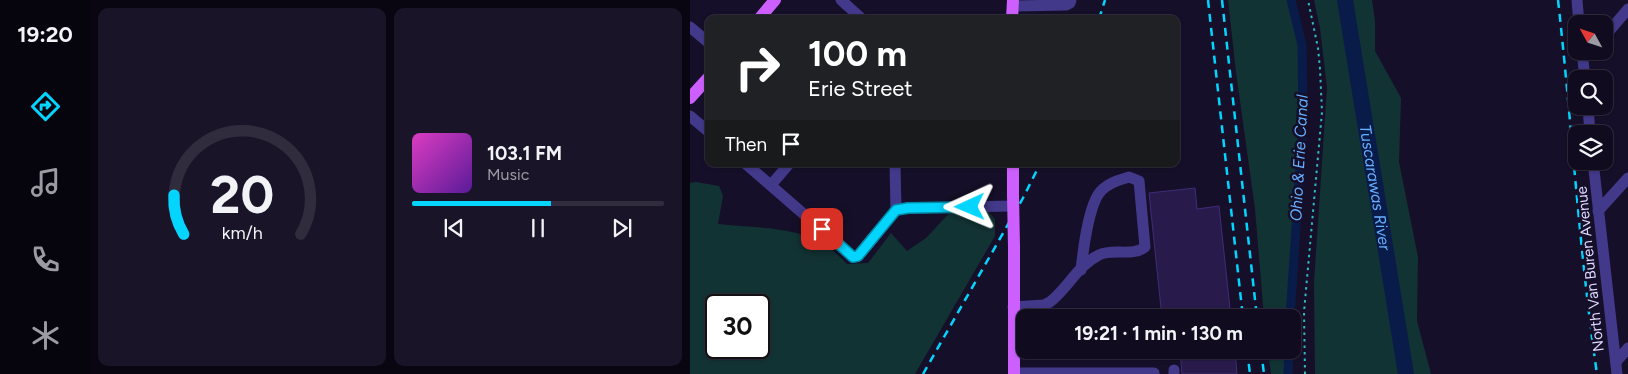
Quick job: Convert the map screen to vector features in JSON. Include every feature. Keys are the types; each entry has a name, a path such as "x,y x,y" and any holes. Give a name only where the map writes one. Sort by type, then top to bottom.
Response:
{"main road":[{"path":"762,15 775,0"},
{"path":"690,98 705,81"},
{"path":"1013,167 1011,203 1014,247 1014,374"}],"street":[{"path":"841,0 858,15"},
{"path":"1013,8 1066,5 1071,0"},
{"path":"1577,0 1578,15"},
{"path":"1613,26 1628,9"},
{"path":"690,27 705,40"},
{"path":"690,116 705,129"},
{"path":"750,167 853,257 858,256 896,210 895,167"},
{"path":"771,185 786,167"},
{"name":"North Van Buren Avenue","path":"1594,170 1617,374"},
{"path":"1013,307 1044,305 1050,302 1099,254 1138,251 1145,248 1139,181 1129,177 1117,180 1102,189 1095,198 1083,247 1081,270"},
{"path":"1598,211 1628,178"},
{"path":"896,210 1011,203"},
{"path":"1616,362 1628,348"},
{"path":"1014,374 1154,373"}],"path":[{"path":"1305,374 1304,312 1322,112 1318,48 1308,0"}],"green space":[{"path":"1228,0 1291,0 1302,45 1291,309 1263,309 1255,209"},
{"path":"1314,0 1372,0 1375,21 1375,51 1401,98 1399,162 1418,257 1417,321 1431,374 1315,374 1314,282 1327,88 1320,28"},
{"path":"696,182 719,186 723,196 718,224 787,231 813,238 824,244 847,264 868,263 891,233 907,251 926,238 955,207 985,207 995,219 995,236 915,374 690,374 690,183"},
{"path":"1269,359 1290,359 1289,374 1271,374"}],"building":[{"path":"1195,188 1197,209 1219,206 1230,309 1161,309 1149,193"},
{"path":"1181,359 1236,359 1237,374 1182,374"}],"waterway":[{"name":"Ohio & Erie Canal","path":"1291,0 1302,45 1303,121 1291,309"},
{"name":"Tuscarawas River","path":"1345,0 1406,374"},
{"name":"Ohio & Erie Canal","path":"1288,374 1289,359"}],"railway":[{"path":"1100,15 1105,0"},
{"path":"1208,0 1242,309"},
{"path":"1222,0 1256,309"},
{"path":"1558,0 1580,234 1597,374"},
{"path":"923,374 1023,198 1038,167"},
{"path":"1248,359 1250,374"},
{"path":"1262,359 1264,374"}],"route":[{"path":"822,229 853,257 858,256 896,210 908,208 970,207"}]}
